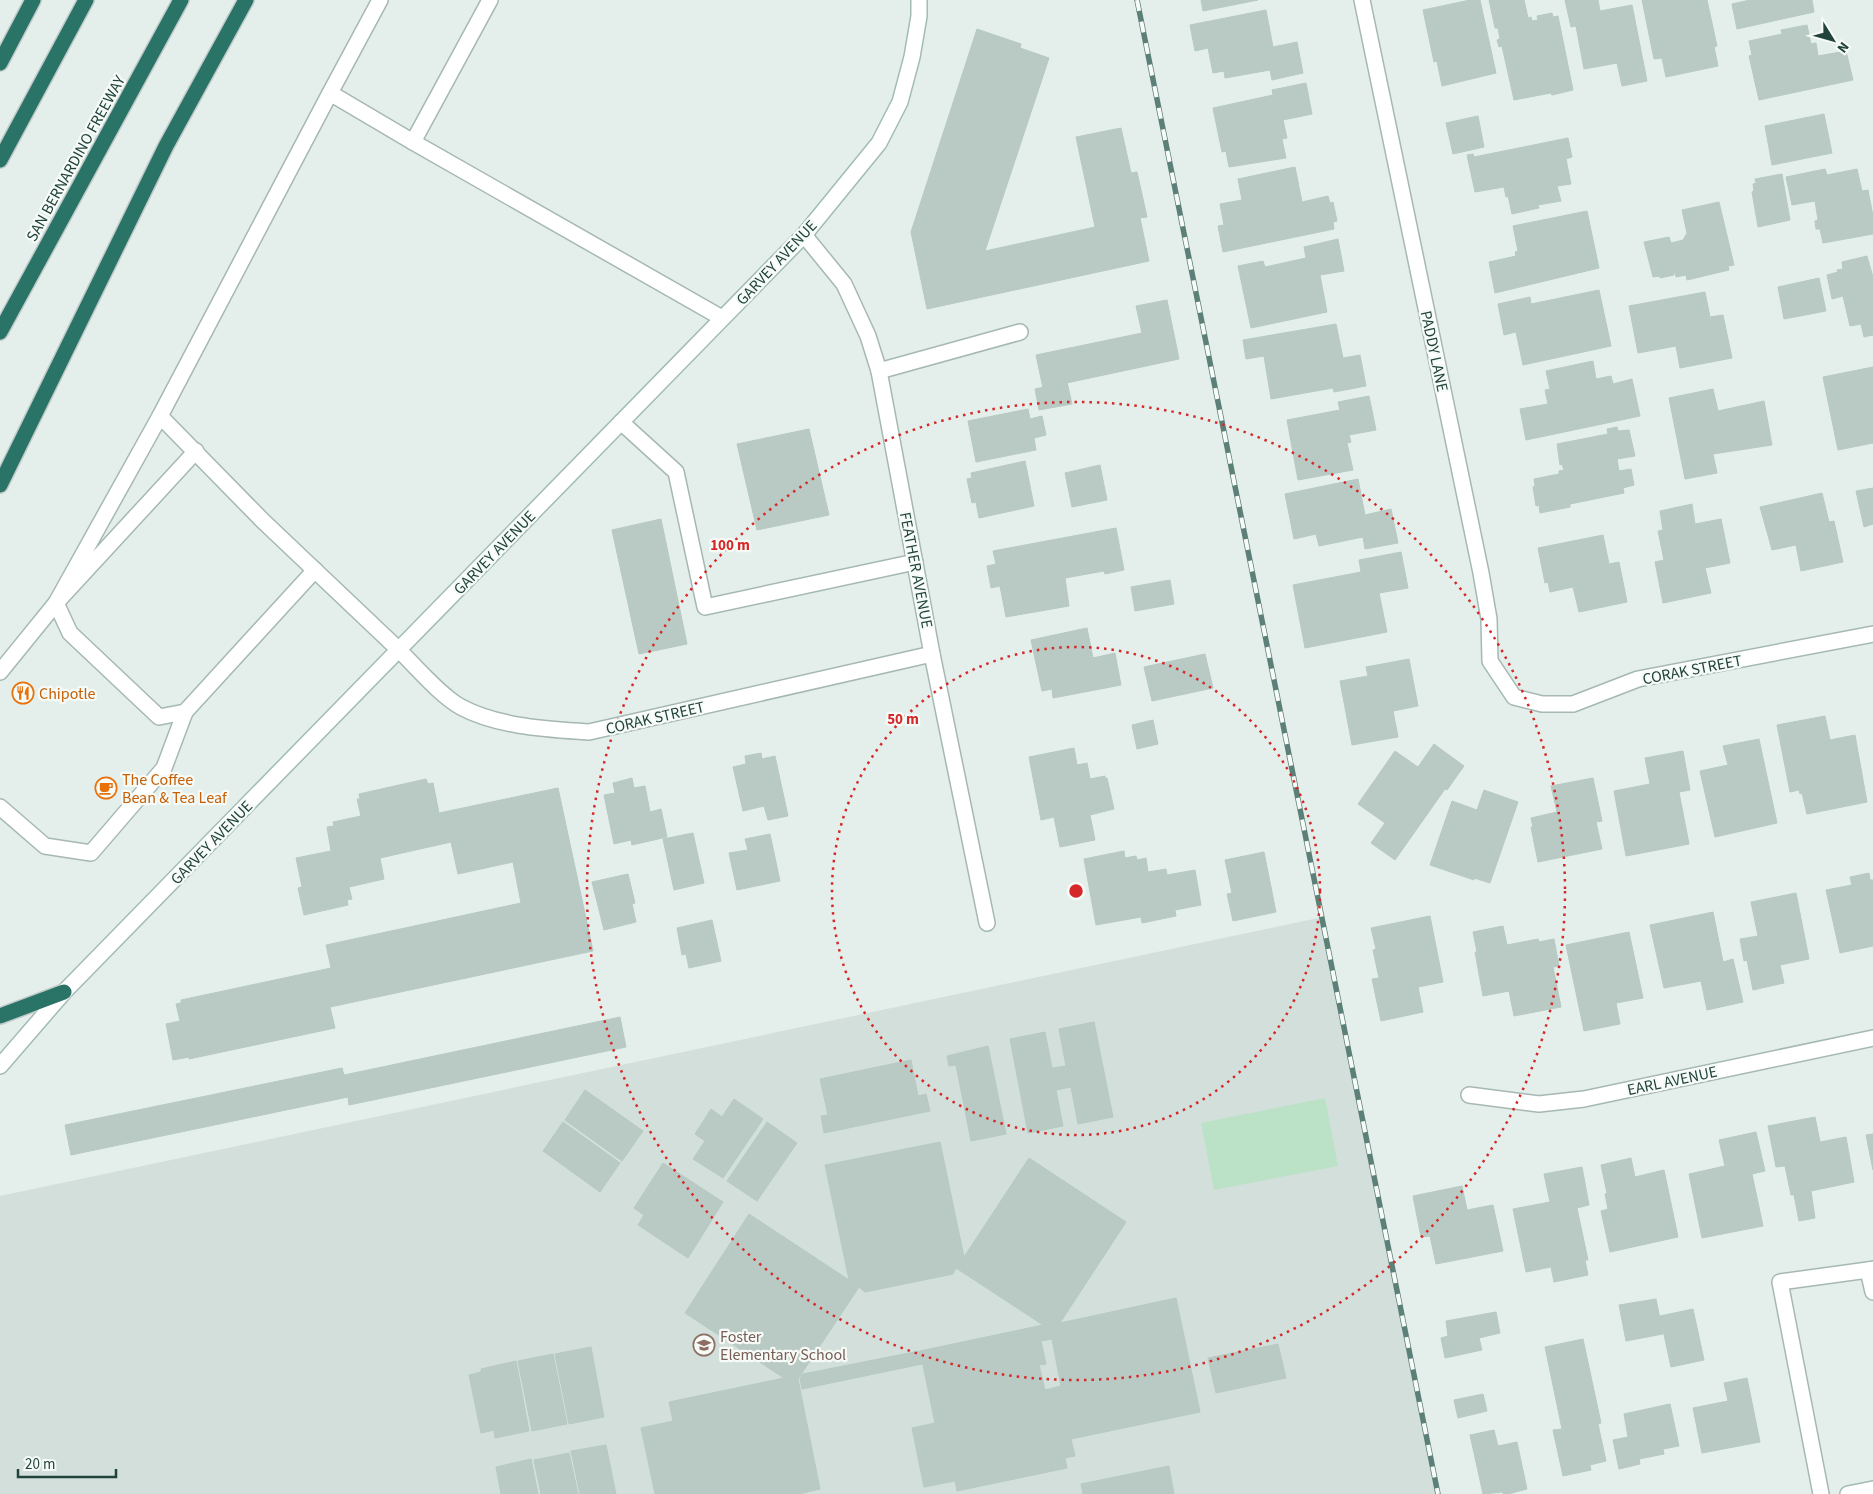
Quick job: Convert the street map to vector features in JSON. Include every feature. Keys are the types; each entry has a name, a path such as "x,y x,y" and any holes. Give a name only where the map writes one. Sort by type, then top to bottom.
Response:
{"highway":[{"path":"0,63 33,0"},
{"path":"0,160 86,0"},
{"name":"SAN BERNARDINO FREEWAY","path":"0,332 181,0"},
{"path":"0,485 166,146 246,0"},
{"path":"0,1016 64,992"}],"street":[{"path":"56,603 160,416 380,0"},
{"path":"413,142 490,0"},
{"name":"GARVEY AVENUE","path":"0,1066 64,992 804,235 879,143 900,102 920,16 919,0"},
{"name":"PADDY LANE","path":"1362,0 1481,573 1488,619 1490,661 1514,697"},
{"path":"330,92 413,142 722,318"},
{"name":"FEATHER AVENUE","path":"804,235 844,284 868,336 879,371 932,654 987,923"},
{"path":"879,371 1020,332"},
{"name":"CORAK STREET","path":"160,416 263,520 435,686 460,707 486,718 531,727 588,732 932,654"},
{"path":"621,422 676,472 705,606 915,562"},
{"path":"0,672 56,603 196,451"},
{"path":"0,807 45,846 90,853 164,768 185,712 314,570"},
{"path":"56,603 70,633 159,717 185,712"},
{"name":"CORAK STREET","path":"1514,697 1542,704 1573,704 1638,679 1873,634"},
{"name":"EARL AVENUE","path":"1469,1095 1539,1104 1584,1099 1873,1038"},
{"path":"1821,1494 1780,1282 1870,1270 1873,1292"},
{"path":"1848,1494 1873,1489"}],"shaded area":[{"name":"Foster Elementary School","path":"1323,917 1438,1494 0,1494 0,1196"}],"green space":[{"path":"1325,1098 1338,1166 1214,1190 1201,1123"}],"building":[{"path":"1201,0 1258,0 1203,11"},
{"path":"1470,0 1480,0 1496,73 1442,86 1437,61 1434,62 1423,10"},
{"path":"1489,0 1524,0 1528,18 1531,17 1532,21 1538,20 1537,16 1552,13 1553,17 1558,16 1573,90 1514,100 1502,46 1499,47 1497,40 1500,39 1498,28 1495,28"},
{"path":"1565,0 1598,0 1600,11 1632,5 1647,81 1622,86 1617,63 1584,69 1576,26 1571,27"},
{"path":"1642,0 1707,0 1717,46 1714,47 1718,66 1666,77 1662,58 1654,59"},
{"path":"1750,0 1812,0 1814,12 1737,29 1732,4"},
{"path":"1266,10 1273,47 1297,42 1303,73 1272,80 1270,70 1225,78 1224,71 1213,73 1208,48 1195,51 1190,25"},
{"path":"1807,25 1811,44 1816,43 1818,56 1846,51 1853,80 1759,100 1749,56 1752,55 1749,41 1782,34 1781,30"},
{"path":"977,29 1021,44 1020,48 1049,58 985,251 1095,227 1076,137 1121,128 1131,173 1137,172 1147,217 1140,218 1149,261 927,309 911,232"},
{"path":"1306,83 1312,114 1283,120 1287,138 1282,139 1286,158 1229,167 1226,151 1222,152 1213,108 1273,95 1272,90"},
{"path":"1824,114 1832,153 1772,165 1765,126"},
{"path":"1478,116 1484,147 1453,154 1446,123"},
{"path":"1568,138 1572,157 1566,159 1571,184 1557,186 1561,201 1538,205 1539,208 1512,214 1504,187 1475,192 1467,155 1473,154 1474,157"},
{"path":"1295,167 1302,202 1328,196 1330,203 1333,202 1337,221 1333,222 1334,229 1223,252 1218,226 1224,225 1220,204 1242,200 1238,179"},
{"path":"1825,169 1827,175 1857,169 1862,191 1868,190 1873,216 1873,234 1823,243 1820,229 1816,229 1815,221 1818,220 1815,201 1792,205 1786,177"},
{"path":"1782,174 1790,220 1758,227 1752,192 1754,191 1753,184 1756,183 1755,179"},
{"path":"1719,202 1734,265 1728,266 1729,270 1687,280 1686,275 1676,277 1675,273 1673,273 1674,275 1660,278 1660,276 1653,277 1644,242 1669,237 1671,243 1683,240 1687,233 1682,210"},
{"path":"1587,211 1599,268 1495,293 1489,262 1516,256 1515,252 1518,251 1513,226"},
{"path":"1338,239 1344,271 1320,275 1327,312 1251,328 1238,266 1263,261 1265,267 1306,258 1304,247"},
{"path":"1867,256 1873,277 1873,335 1864,337 1861,324 1850,326 1843,296 1832,299 1827,275 1843,269 1842,262"},
{"path":"1819,278 1826,311 1784,319 1778,287"},
{"path":"1599,290 1611,346 1523,365 1516,332 1504,335 1498,304 1530,297 1531,304"},
{"path":"1705,292 1710,317 1723,315 1732,358 1680,368 1676,346 1638,353 1629,306"},
{"path":"1167,300 1179,359 1043,388 1036,355 1142,333 1136,306"},
{"path":"1336,324 1343,358 1360,355 1366,386 1334,392 1333,388 1271,399 1264,356 1246,359 1243,340"},
{"path":"1593,361 1596,379 1611,376 1613,384 1632,379 1640,416 1526,440 1520,409 1548,404 1545,390 1550,389 1546,371"},
{"path":"1873,367 1873,443 1838,450 1823,377"},
{"path":"1067,382 1072,404 1039,410 1035,389"},
{"path":"1713,389 1718,411 1764,401 1772,445 1713,454 1717,473 1685,479 1669,398"},
{"path":"1369,396 1376,430 1349,435 1351,442 1347,443 1353,470 1298,480 1287,420 1340,410 1338,402"},
{"path":"1028,409 1030,419 1042,416 1046,435 1034,438 1036,450 976,462 968,421"},
{"path":"1617,427 1618,431 1629,430 1635,456 1617,459 1619,471 1631,469 1634,485 1623,488 1624,493 1570,504 1570,507 1540,513 1539,505 1536,506 1533,487 1535,486 1534,479 1559,474 1559,471 1564,470 1562,464 1560,465 1557,444 1608,434 1607,429"},
{"path":"809,429 829,515 757,530 737,444"},
{"path":"1025,461 1034,506 979,518 976,502 972,503 967,479 972,478 971,473"},
{"path":"1100,465 1107,500 1072,507 1065,473"},
{"path":"1358,479 1365,515 1391,509 1398,543 1365,549 1363,537 1319,546 1316,534 1294,539 1285,494"},
{"path":"1873,488 1873,524 1864,527 1856,491"},
{"path":"1822,493 1829,522 1834,521 1843,562 1801,571 1796,545 1772,550 1760,507"},
{"path":"1692,504 1695,524 1721,519 1730,563 1705,568 1711,593 1663,603 1655,562 1664,560 1658,531 1663,530 1660,511"},
{"path":"661,519 687,644 639,654 612,530"},
{"path":"1116,528 1124,570 1105,574 1104,571 1065,578 1069,606 1006,617 1000,586 991,588 987,566 996,564 993,551"},
{"path":"1603,535 1609,564 1619,562 1627,602 1579,612 1573,587 1550,592 1548,582 1545,583 1538,548"},
{"path":"1401,552 1408,588 1379,593 1387,632 1305,648 1293,585 1361,572 1359,560"},
{"path":"1170,580 1174,604 1135,611 1131,587"},
{"path":"1087,628 1093,658 1115,653 1121,685 1053,698 1052,689 1042,691 1031,640"},
{"path":"1205,654 1213,688 1152,701 1144,667"},
{"path":"1409,659 1418,706 1393,711 1398,737 1352,745 1340,681 1368,676 1366,667"},
{"path":"1825,716 1830,740 1855,735 1867,802 1807,814 1802,793 1800,794 1799,790 1790,792 1777,725"},
{"path":"1153,720 1158,744 1137,749 1132,725"},
{"path":"1759,739 1777,823 1715,837 1700,771 1728,765 1723,746"},
{"path":"1434,744 1464,766 1447,790 1445,789 1395,860 1371,843 1385,823 1358,804 1395,751 1418,767"},
{"path":"1074,748 1077,765 1087,763 1090,779 1105,776 1105,779 1107,778 1114,809 1090,815 1095,840 1060,847 1054,817 1041,820 1029,757"},
{"path":"1683,751 1690,790 1679,792 1689,844 1626,856 1614,791 1650,784 1645,758"},
{"path":"761,753 762,759 775,756 788,816 768,820 764,806 743,811 733,767 746,764 745,756"},
{"path":"632,778 634,788 645,786 650,812 661,809 667,837 632,845 631,840 614,844 604,795 615,793 613,783"},
{"path":"1593,778 1602,821 1596,822 1602,849 1538,862 1531,818 1557,812 1551,786"},
{"path":"426,779 428,784 433,783 439,813 558,788 593,951 330,1007 335,1028 189,1059 189,1057 173,1060 166,1024 180,1021 176,1004 181,1003 181,1000 331,968 326,945 521,903 513,862 458,874 451,842 380,858 384,879 349,887 352,899 347,900 348,905 304,915 298,888 302,887 296,858 331,851 327,827 334,826 333,822 361,816 357,799 360,799 359,794"},
{"path":"1484,790 1518,802 1490,883 1474,878 1474,880 1430,865 1452,801 1477,810"},
{"path":"693,833 704,883 674,890 663,839"},
{"path":"770,834 780,881 737,890 729,853 748,850 745,839"},
{"path":"1124,851 1125,858 1136,856 1137,860 1146,858 1148,872 1166,869 1167,875 1195,870 1201,905 1175,910 1176,916 1142,923 1141,917 1096,925 1084,859"},
{"path":"1264,852 1276,912 1233,921 1227,894 1232,893 1225,860"},
{"path":"1869,873 1870,880 1873,880 1873,946 1840,953 1826,890 1852,885 1850,877"},
{"path":"628,874 635,903 632,904 636,922 604,930 592,882"},
{"path":"1796,893 1809,959 1780,965 1784,983 1753,990 1747,960 1744,961 1740,939 1758,936 1751,902"},
{"path":"1713,912 1723,962 1733,959 1743,1002 1707,1010 1701,981 1664,988 1650,925"},
{"path":"1430,916 1443,982 1418,987 1423,1012 1381,1021 1372,979 1379,978 1373,950 1376,949 1371,928"},
{"path":"712,920 721,961 689,968 686,954 682,955 677,928"},
{"path":"1503,926 1507,945 1538,939 1539,942 1554,939 1559,966 1553,967 1561,1007 1514,1016 1509,991 1483,996 1473,932"},
{"path":"1629,932 1643,998 1616,1003 1620,1024 1584,1031 1566,945"},
{"path":"620,1017 626,1047 349,1105 348,1097 71,1155 65,1125 342,1068 344,1075"},
{"path":"1094,1022 1113,1117 1078,1124 1071,1087 1056,1090 1063,1126 1028,1133 1010,1039 1045,1032 1052,1068 1066,1066 1059,1029"},
{"path":"988,1046 1006,1134 971,1141 956,1065 949,1066 947,1056"},
{"path":"911,1060 918,1096 926,1094 930,1111 824,1133 821,1116 828,1115 820,1079"},
{"path":"585,1090 643,1131 622,1161 565,1120"},
{"path":"734,1099 763,1119 723,1178 693,1159 705,1141 695,1134 711,1109 722,1117"},
{"path":"1815,1117 1820,1142 1846,1137 1854,1182 1811,1191 1815,1218 1799,1221 1794,1195 1791,1195 1785,1166 1776,1167 1768,1126"},
{"path":"563,1122 620,1163 600,1192 543,1151"},
{"path":"767,1122 797,1143 757,1201 727,1181"},
{"path":"1756,1132 1765,1171 1752,1174 1763,1226 1702,1238 1689,1174 1725,1166 1719,1140"},
{"path":"1873,1134 1873,1170 1866,1135"},
{"path":"940,1142 964,1257 1029,1158 1126,1222 1060,1323 1176,1298 1200,1412 1071,1439 1075,1456 1065,1458 1067,1468 957,1491 955,1481 924,1487 912,1428 935,1423 920,1351 1043,1325 956,1268 953,1274 865,1292 859,1287 798,1379 820,1489 799,1494 655,1494 641,1428 673,1421 669,1402 784,1378 685,1313 749,1214 849,1280 825,1165","holes":["1052,1339 1061,1386 1045,1390 1039,1365 1046,1364 1041,1341"]},
{"path":"1631,1158 1635,1177 1664,1170 1678,1237 1610,1252 1601,1211 1608,1209 1605,1194 1607,1193 1601,1165"},
{"path":"663,1163 723,1202 688,1258 638,1225 644,1215 634,1208"},
{"path":"1582,1167 1589,1205 1577,1208 1588,1260 1585,1260 1588,1275 1554,1282 1551,1267 1526,1272 1513,1209 1550,1202 1544,1174"},
{"path":"1462,1186 1467,1210 1493,1205 1503,1251 1436,1264 1430,1236 1421,1237 1413,1196"},
{"path":"1656,1299 1663,1334 1626,1341 1619,1305"},
{"path":"1693,1309 1704,1360 1671,1367 1660,1316"},
{"path":"1496,1312 1500,1333 1479,1338 1482,1350 1445,1358 1441,1338 1448,1336 1446,1321"},
{"path":"1583,1339 1601,1423 1598,1424 1606,1461 1590,1465 1591,1470 1563,1476 1553,1430 1562,1429 1545,1347"},
{"path":"1278,1344 1286,1378 1216,1393 1208,1358"},
{"path":"591,1347 604,1417 569,1424 555,1354"},
{"path":"919,1351 922,1364 802,1389 800,1378 803,1374"},
{"path":"553,1354 567,1424 532,1431 518,1361"},
{"path":"516,1361 529,1431 495,1438 494,1430 481,1433 469,1375 481,1372 481,1369"},
{"path":"1747,1378 1760,1442 1702,1453 1693,1408 1728,1401 1724,1383"},
{"path":"1483,1394 1487,1411 1458,1418 1454,1400"},
{"path":"1670,1404 1679,1446 1663,1449 1664,1454 1639,1459 1640,1464 1619,1469 1613,1440 1628,1437 1624,1414"},
{"path":"1494,1430 1498,1446 1517,1442 1527,1489 1508,1494 1503,1494 1503,1492 1483,1494 1470,1435"},
{"path":"606,1445 616,1494 580,1494 571,1451"},
{"path":"569,1453 578,1494 541,1494 534,1460"},
{"path":"531,1459 538,1494 501,1494 496,1467"},
{"path":"1169,1466 1174,1494 1083,1494 1081,1484"}],"railway":[{"path":"1137,0 1438,1494"}],"place":[{"name":"Chipotle","path":"23,693"},
{"name":"The Coffee Bean & Tea Leaf","path":"106,788"},
{"name":"Foster Elementary School","path":"704,1345"}]}
